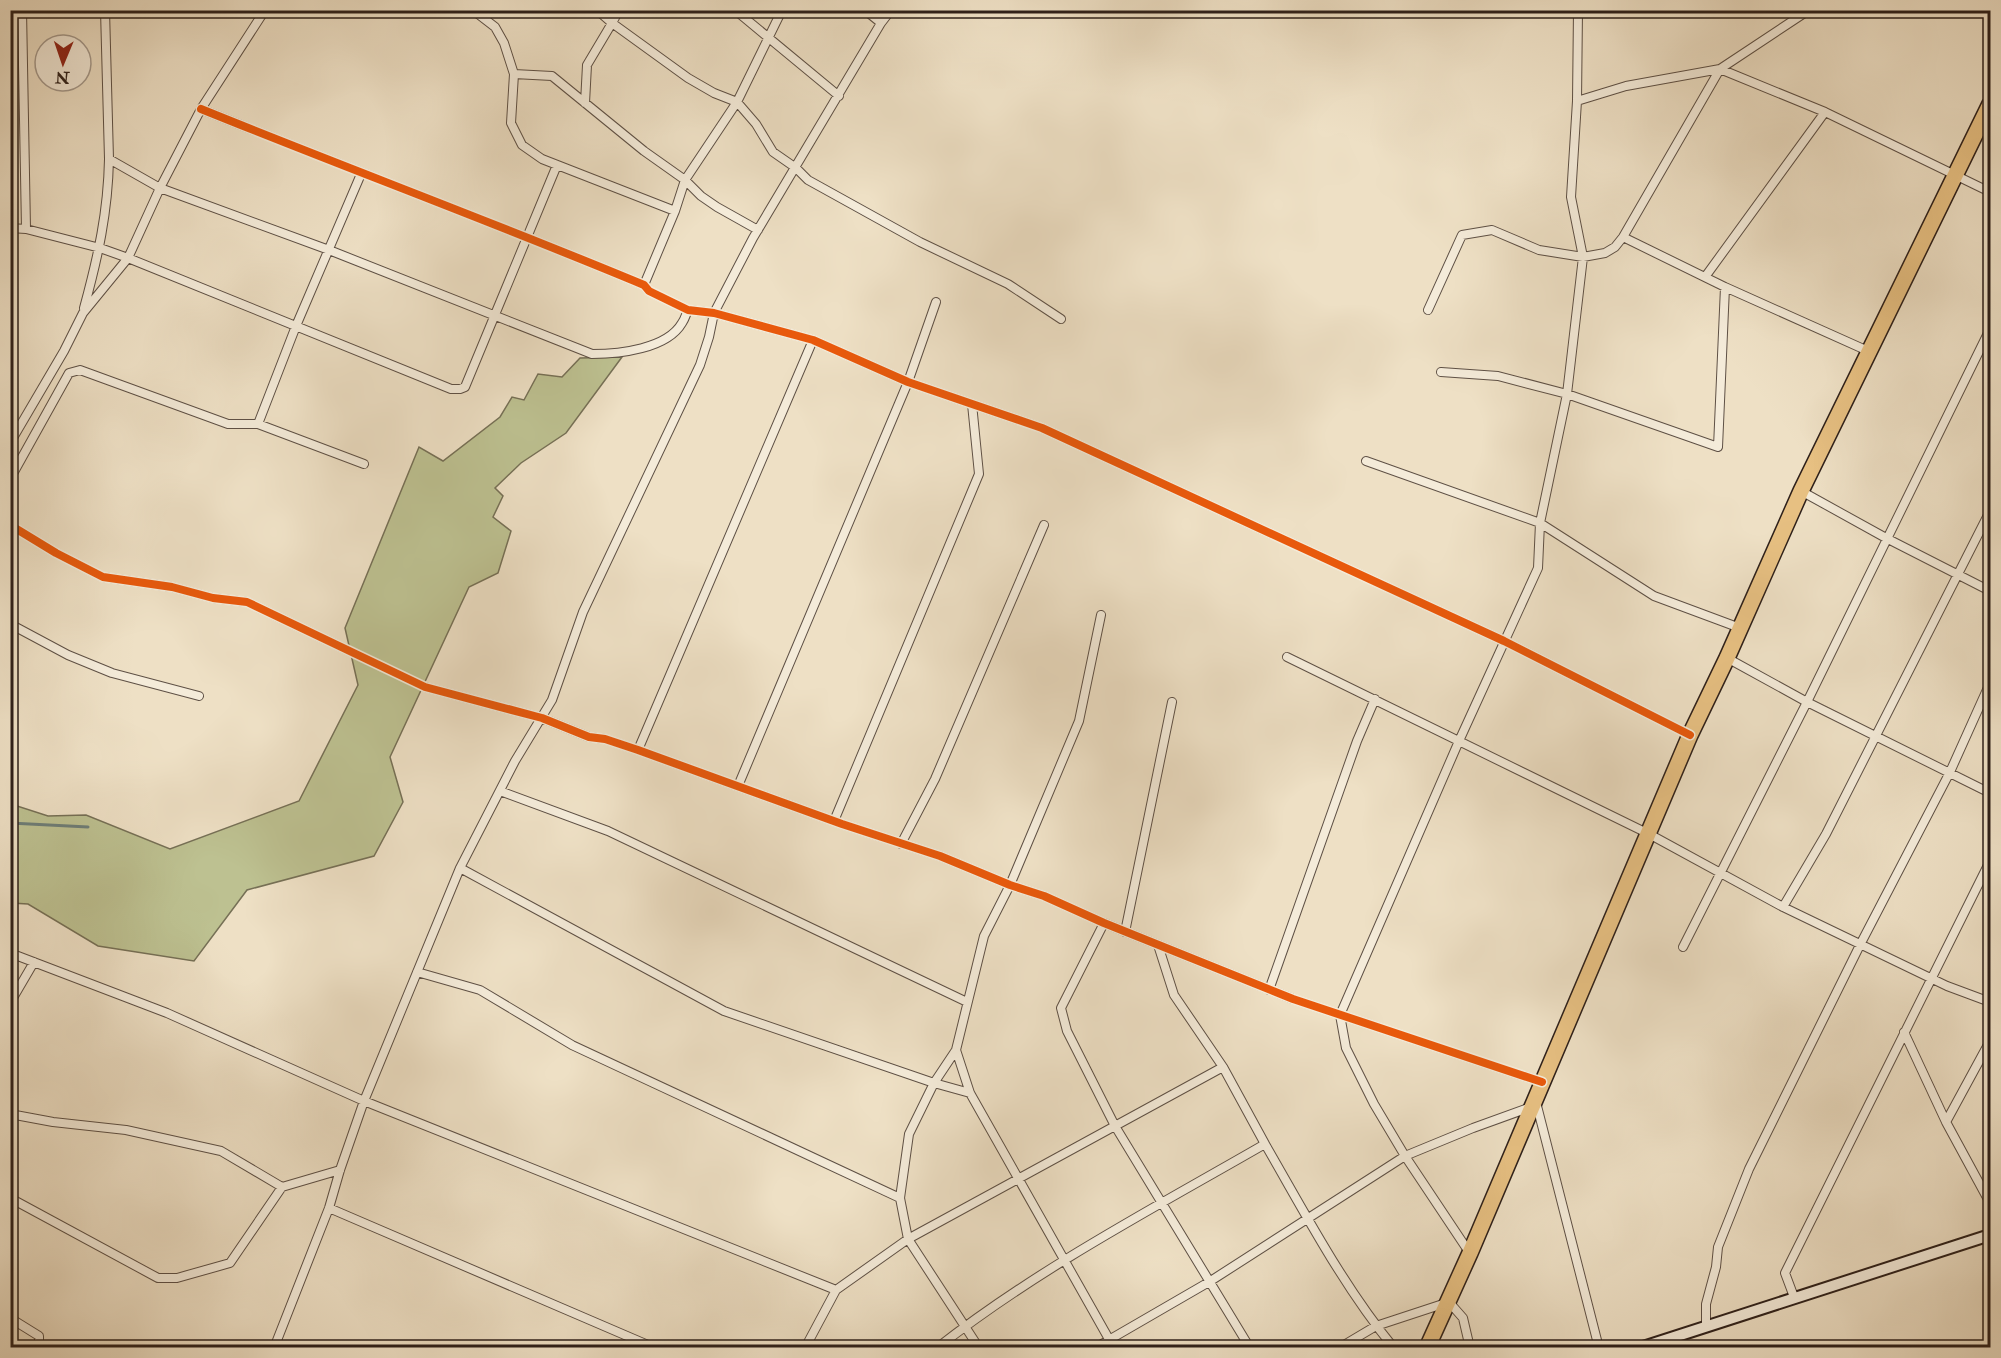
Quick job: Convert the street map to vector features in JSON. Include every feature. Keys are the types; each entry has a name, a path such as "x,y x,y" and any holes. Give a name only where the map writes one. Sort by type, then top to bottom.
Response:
{"highway":[{"path":"1427,1347 1449,1302 1690,735 1801,491 1990,104"}],"main road":[{"path":"1640,1347 1990,1235"}],"street":[{"path":"22,10 26,229"},
{"path":"10,443 64,351 83,313 100,248 108,195 109,159 105,10"},
{"path":"83,313 128,258 160,188 201,109 265,10"},
{"path":"473,10 495,27 504,43 514,74 511,123 522,145 542,159 626,194 675,211"},
{"path":"597,10 688,78 714,93 737,102 756,124 773,152 796,168 808,180 920,242 1008,284 1061,319"},
{"path":"585,103 587,65 619,10"},
{"path":"735,10 839,96"},
{"path":"644,285 675,211 685,180 737,102 782,10"},
{"path":"865,10 881,23"},
{"path":"274,1347 329,1208 364,1101 460,868 500,791 552,700 582,612 699,365 709,337 714,313 758,230 881,23 891,10"},
{"path":"1470,1253 1405,1156 1374,1104 1346,1048 1340,1015 1459,741 1538,568 1540,523 1567,394 1582,257 1571,197 1577,101 1578,10"},
{"path":"1577,101 1626,86 1720,69 1809,10"},
{"path":"1720,69 1825,112 1990,192"},
{"path":"1428,310 1462,235 1492,230 1539,250 1582,257 1605,253 1615,247 1623,237 1720,69"},
{"path":"514,74 552,76 644,151 685,180 701,196 758,230"},
{"path":"201,109 361,174 527,236 644,285 649,291 688,310 714,313 813,340 908,381 1041,428 1504,641 1690,735"},
{"path":"1706,277 1825,112"},
{"path":"109,159 160,188 329,250 592,354 633,351 664,339 682,325 688,310"},
{"path":"10,228 26,229 100,248 128,258 451,389 460,389 465,387 557,165"},
{"path":"258,424 296,326 361,174"},
{"path":"1623,237 1725,287 1868,351"},
{"path":"1441,372 1498,376 1567,394 1718,447 1725,287"},
{"path":"738,786 908,381 936,302"},
{"path":"1683,947 1807,702 1990,329"},
{"path":"638,750 813,340"},
{"path":"10,479 69,373 80,370 228,424 258,424 364,464"},
{"path":"834,821 979,474 972,404"},
{"path":"1366,460 1540,523 1654,596 1740,628"},
{"path":"1801,491 1990,591"},
{"path":"1784,907 1826,834 1990,511"},
{"path":"10,525 56,553 103,577 248,603 425,687 542,718 589,737 605,739 638,750 834,821 939,856 1010,885 1044,896 1125,932 1269,990 1542,1082"},
{"path":"902,844 935,779 1044,525"},
{"path":"979,1347 908,1239 900,1198 909,1134 934,1083 956,1050 984,936 1010,885 1079,721 1101,615"},
{"path":"10,624 68,655 112,673 199,696"},
{"path":"1287,657 1649,834 1784,907 1931,978 1990,1002"},
{"path":"1727,658 1807,702 1990,793"},
{"path":"1706,1326 1706,1304 1716,1267 1718,1247 1745,1178 1861,943 1950,772 1990,683"},
{"path":"1269,990 1357,741 1375,699"},
{"path":"1125,932 1172,702"},
{"path":"500,791 608,831 967,1002"},
{"path":"1794,1297 1785,1274 1990,861"},
{"path":"460,868 724,1011 934,1083 970,1093"},
{"path":"1104,923 1061,1008 1067,1031 1115,1126 1250,1347"},
{"path":"1158,945 1174,994 1223,1067 1308,1218 1376,1326 1394,1347"},
{"path":"10,953 167,1013 364,1101 836,1290"},
{"path":"10,1003 34,962"},
{"path":"417,972 480,990 572,1045 900,1198"},
{"path":"1904,1032 1946,1122 1990,1203"},
{"path":"1946,1122 1990,1041"},
{"path":"956,1050 970,1093 1114,1347"},
{"path":"805,1347 836,1290 908,1239 1223,1067"},
{"path":"1095,1347 1209,1282 1405,1156 1534,1103 1599,1347"},
{"path":"10,1114 53,1122 126,1130 221,1151 282,1187"},
{"path":"937,1347 1064,1260 1265,1144"},
{"path":"10,1198 158,1278 177,1278 230,1263 282,1187 340,1170"},
{"path":"329,1208 655,1347"},
{"path":"1339,1347 1376,1326 1449,1302 1464,1318 1470,1347"},
{"path":"10,1318 39,1336 39,1347"}],"green space":[{"path":"622,357 566,433 521,463 495,488 503,496 493,517 511,531 498,573 469,587 390,757 403,802 374,856 247,890 194,961 98,946 28,904 11,903 11,804 48,816 86,815 170,849 299,801 358,685 345,628 419,447 443,461 500,417 512,397 524,400 538,374 562,377 580,358"}],"waterway":[{"path":"10,823 88,827"}],"cycle path":[{"path":"201,109 644,285 649,291 688,310 714,313 813,340 908,382 1042,428 1504,641 1690,735"},
{"path":"10,525 56,553 103,577 172,587 213,598 247,602 425,687 542,718 589,737 605,739 638,750 842,824 940,856 1010,885 1044,896 1104,923 1293,999 1542,1082"}]}
